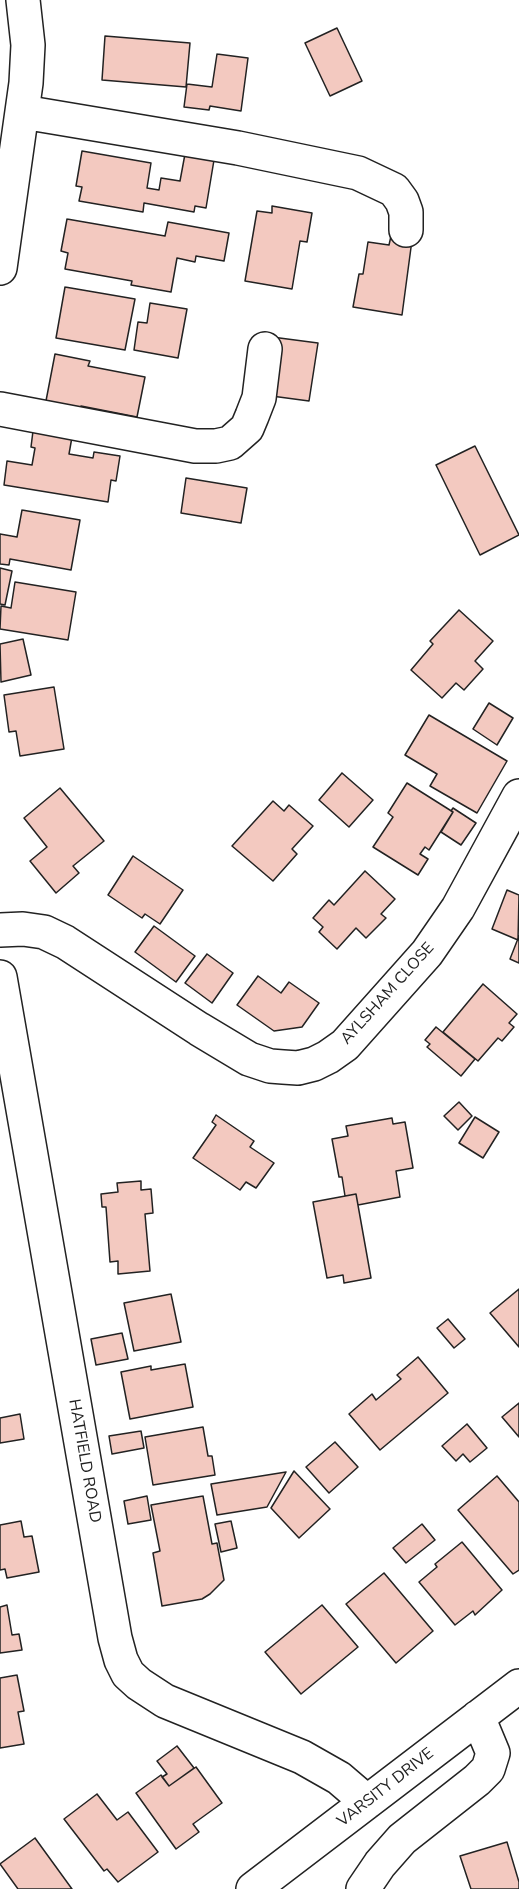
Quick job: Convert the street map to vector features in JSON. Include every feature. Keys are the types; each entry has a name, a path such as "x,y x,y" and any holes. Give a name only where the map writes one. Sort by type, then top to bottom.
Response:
{"street":[{"path":"0,268 23,112 28,45 23,0"},
{"path":"23,112 238,147 358,173 394,190 406,212 406,230"},
{"path":"0,409 183,444 216,446 230,443 247,428 252,416 258,398 265,349"},
{"name":"AYLSHAM CLOSE","path":"0,930 23,929 44,932 65,942 249,1059 270,1066 298,1068 314,1064 345,1045 427,953 458,908 519,796"},
{"name":"HATFIELD ROAD","path":"0,977 115,1638 121,1660 128,1674 165,1701 302,1757 339,1779 367,1802"},
{"name":"VARSITY DRIVE","path":"253,1889 519,1686"},
{"path":"363,1889 380,1864 402,1839 488,1769 493,1753 478,1717"}],"building":[{"path":"337,28 362,81 330,96 305,43"},
{"path":"105,36 190,43 186,87 102,80"},
{"path":"217,54 248,58 241,111 210,106 209,110 184,107 187,84 212,87"},
{"path":"82,151 151,163 147,188 159,190 161,178 180,181 185,154 214,160 206,208 195,206 194,212 144,203 143,212 79,201 82,187 76,186"},
{"path":"272,206 312,213 307,242 300,241 292,289 245,281 257,211 272,213"},
{"path":"67,219 165,236 168,222 229,233 224,261 196,256 195,262 177,258 171,292 131,285 132,281 65,269 68,253 61,251"},
{"path":"391,236 412,240 402,315 353,307 359,274 363,274 368,242 389,245"},
{"path":"65,287 135,299 125,350 56,338"},
{"path":"150,303 187,309 178,358 134,350 138,322 147,323"},
{"path":"272,337 318,343 309,401 264,395"},
{"path":"55,354 90,361 88,366 145,377 137,417 81,406 81,413 45,406"},
{"path":"33,431 72,437 69,454 93,458 94,452 120,456 116,481 111,480 108,502 4,485 7,461 32,465 35,448 31,447"},
{"path":"475,446 519,535 480,555 436,465"},
{"path":"186,478 247,488 241,523 181,513"},
{"path":"22,510 80,520 71,570 10,559 9,565 0,564 0,534 17,537"},
{"path":"0,568 12,571 5,605 0,604"},
{"path":"15,582 76,592 68,640 0,629 1,606 11,608"},
{"path":"459,610 493,641 475,661 483,669 464,690 456,683 442,698 411,670 433,644 430,641"},
{"path":"23,639 31,675 1,682 0,644"},
{"path":"54,687 64,749 20,756 16,731 9,732 4,695"},
{"path":"489,703 513,718 497,745 473,729"},
{"path":"429,715 507,761 477,813 430,786 437,774 405,755"},
{"path":"342,773 373,800 349,827 319,800"},
{"path":"407,783 453,812 429,850 425,847 420,854 428,859 418,875 373,847 393,817 388,813"},
{"path":"60,788 104,841 73,866 79,873 56,893 30,861 47,847 24,818"},
{"path":"273,801 284,811 289,805 313,826 292,849 297,854 273,881 232,846"},
{"path":"453,808 476,823 461,845 441,832"},
{"path":"133,856 183,890 160,924 145,914 142,918 108,895"},
{"path":"365,871 395,899 381,914 386,918 366,938 356,928 337,949 319,932 323,927 313,918 329,900 334,905"},
{"path":"507,890 519,895 518,940 492,929"},
{"path":"154,926 195,956 176,982 135,952"},
{"path":"519,936 519,963 510,959"},
{"path":"207,954 233,973 212,1003 185,983"},
{"path":"258,976 281,993 289,982 319,1003 302,1027 274,1031 237,1005"},
{"path":"483,984 517,1014 509,1023 514,1027 502,1041 498,1038 478,1061 443,1032"},
{"path":"436,1027 475,1059 461,1076 427,1047 430,1044 425,1040"},
{"path":"459,1102 472,1116 458,1130 444,1116"},
{"path":"216,1115 254,1141 250,1147 274,1163 256,1188 246,1182 240,1190 193,1158 216,1125 212,1122"},
{"path":"475,1117 499,1132 483,1158 459,1143"},
{"path":"392,1118 393,1124 405,1122 413,1168 396,1171 400,1197 358,1205 356,1194 345,1196 332,1139 348,1136 346,1126"},
{"path":"141,1181 141,1190 151,1189 153,1213 145,1214 150,1271 118,1274 118,1261 110,1262 106,1207 102,1207 101,1194 118,1192 117,1183"},
{"path":"356,1194 371,1278 344,1283 343,1275 327,1278 313,1202"},
{"path":"519,1289 519,1347 490,1313"},
{"path":"171,1294 181,1342 134,1351 124,1303"},
{"path":"448,1319 465,1339 454,1348 437,1328"},
{"path":"122,1333 128,1359 96,1365 91,1339"},
{"path":"418,1357 448,1393 380,1450 349,1414 372,1394 376,1400 401,1379 397,1375"},
{"path":"185,1364 193,1407 130,1419 121,1372 151,1366 151,1370"},
{"path":"519,1403 519,1437 502,1417"},
{"path":"20,1414 24,1439 0,1443 0,1418"},
{"path":"467,1424 487,1448 470,1462 463,1454 456,1461 442,1446"},
{"path":"203,1427 208,1456 212,1456 215,1475 153,1485 145,1437"},
{"path":"141,1431 144,1448 112,1454 109,1436"},
{"path":"335,1442 358,1467 329,1493 306,1467"},
{"path":"294,1471 330,1509 299,1538 271,1508"},
{"path":"286,1472 267,1507 217,1515 211,1484"},
{"path":"497,1476 519,1502 519,1570 513,1574 458,1510"},
{"path":"147,1496 151,1520 128,1524 124,1501"},
{"path":"203,1496 212,1544 217,1543 224,1580 202,1599 162,1606 153,1553 160,1551 151,1505"},
{"path":"21,1521 24,1537 32,1536 39,1572 7,1578 5,1569 0,1570 0,1525"},
{"path":"231,1521 237,1548 221,1552 215,1524"},
{"path":"422,1524 435,1540 406,1563 393,1548"},
{"path":"462,1542 502,1590 475,1615 473,1611 455,1625 419,1582 437,1567 435,1564"},
{"path":"384,1573 433,1631 396,1663 346,1604"},
{"path":"7,1605 12,1635 19,1634 22,1650 0,1653 0,1607"},
{"path":"322,1605 358,1647 301,1694 265,1652"},
{"path":"17,1675 24,1711 18,1712 24,1744 0,1748 0,1678"},
{"path":"177,1746 194,1768 169,1786 162,1777 167,1774 157,1761"},
{"path":"196,1767 222,1803 193,1824 199,1832 176,1849 136,1793 161,1775 169,1786"},
{"path":"97,1794 117,1820 128,1812 158,1852 118,1882 107,1869 104,1871 64,1819"},
{"path":"35,1838 72,1889 18,1889 0,1864"},
{"path":"507,1842 519,1889 471,1889 460,1856"}]}
